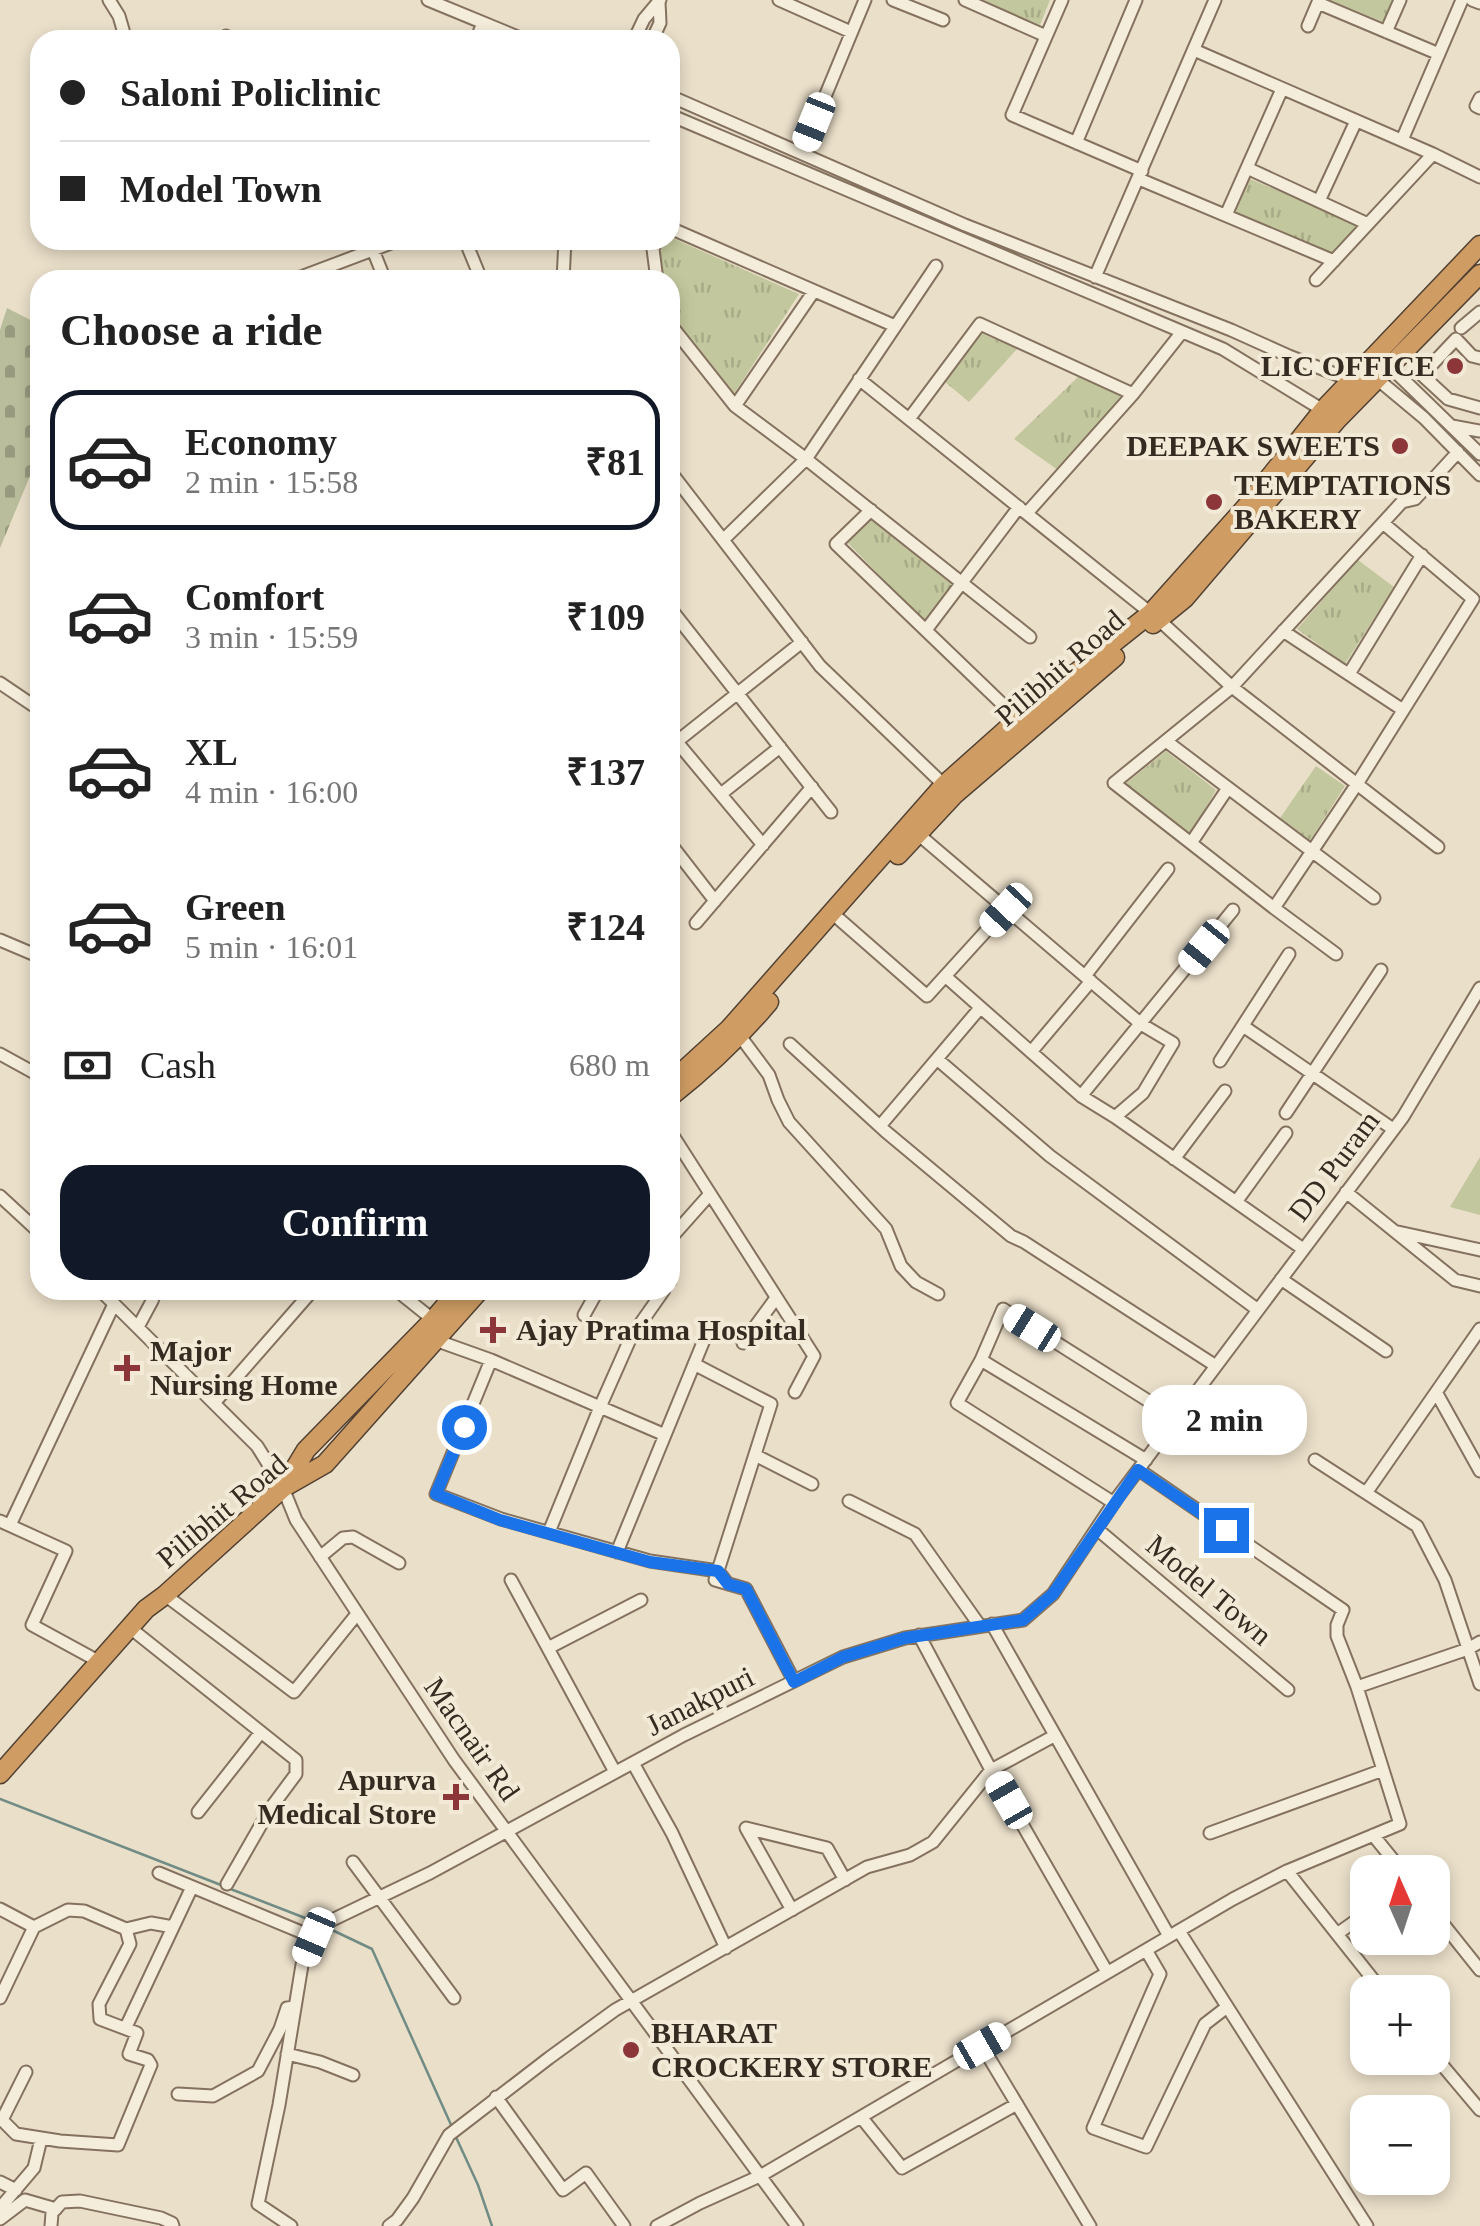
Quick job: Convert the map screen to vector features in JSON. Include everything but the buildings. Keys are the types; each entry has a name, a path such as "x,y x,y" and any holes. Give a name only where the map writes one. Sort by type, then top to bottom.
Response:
{"highway":[{"path":"1371,373 1480,245"},
{"name":"Pilibhit Road","path":"680,1089 740,1036 839,919 918,834 950,790 1155,616 1186,598 1330,415 1480,274"},
{"path":"680,1074 729,1029 950,790"},
{"path":"438,1330 454,1300"},
{"path":"438,1330 470,1300"},
{"name":"Pilibhit Road","path":"0,1774 146,1609 282,1488 306,1450 438,1330"}],"street":[{"path":"109,0 123,30"},
{"path":"428,0 500,30"},
{"path":"778,0 851,32"},
{"path":"802,152 865,0"},
{"path":"893,0 942,20"},
{"path":"964,0 1046,36"},
{"path":"1062,0 1012,115 1334,261"},
{"path":"1076,143 1136,0"},
{"path":"1096,277 1215,0"},
{"path":"1386,32 1400,0"},
{"path":"1402,140 1462,0"},
{"path":"1472,0 1480,4"},
{"path":"639,30 660,1"},
{"path":"657,30 660,1"},
{"path":"1308,26 1318,1 1439,54"},
{"path":"480,30 483,23"},
{"path":"1194,50 1480,177"},
{"path":"1226,215 1282,88"},
{"path":"1480,98 1476,106 1480,108"},
{"path":"680,100 965,226 1289,356 1371,373 1452,426 1477,449"},
{"path":"680,118 1223,349 1330,415"},
{"path":"1318,201 1356,120"},
{"path":"1316,280 1433,154"},
{"path":"1247,168 1368,224"},
{"path":"680,232 895,326"},
{"path":"320,270 374,250 381,270"},
{"path":"723,540 806,459 936,266"},
{"path":"735,406 814,291"},
{"path":"1461,328 1480,312"},
{"path":"909,419 980,324 1133,394"},
{"path":"926,630 1023,510 1133,394 1182,332"},
{"path":"680,337 735,406 1030,636"},
{"path":"1480,358 1472,356 1456,339 1422,374 1448,399 1480,408"},
{"path":"1371,373 1424,418 1480,475"},
{"path":"860,379 1155,616 1232,686 1438,847"},
{"path":"1452,426 1480,431"},
{"path":"1336,954 1114,782 1232,686 1402,502 1414,499 1458,452"},
{"path":"680,484 820,666 950,790"},
{"path":"870,510 836,544 1024,725"},
{"path":"1274,908 1472,599 1383,523"},
{"path":"1349,674 1422,556"},
{"path":"680,620 832,812"},
{"path":"1284,631 1403,710"},
{"path":"680,739 802,642"},
{"path":"0,683 30,703"},
{"path":"1166,740 1374,898"},
{"path":"720,794 780,747"},
{"path":"680,751 763,845"},
{"path":"696,923 812,788"},
{"path":"1192,843 1228,788"},
{"path":"918,834 1141,1024 1173,1043 1143,1093 1115,1118"},
{"path":"680,856 714,901"},
{"path":"1031,1052 1168,869"},
{"path":"839,919 927,996 1006,910"},
{"path":"1081,1096 1233,910"},
{"path":"0,940 30,954"},
{"path":"1220,1061 1289,954"},
{"path":"1286,1112 1381,970"},
{"path":"945,976 1081,1096 1303,1250"},
{"name":"DD Puram","path":"1216,1366 1393,1129 1479,992"},
{"path":"880,1126 980,1008"},
{"path":"1243,1026 1393,1129"},
{"path":"740,1036 769,1075 789,1122 886,1229 901,1266 916,1282 938,1294"},
{"path":"790,1044 1011,1236 1216,1366"},
{"path":"0,1054 30,1070"},
{"path":"936,1059 1050,1156 1258,1310"},
{"path":"1174,1159 1225,1091"},
{"path":"1236,1202 1286,1134"},
{"path":"680,1148 814,1356 795,1392"},
{"path":"1346,1192 1455,1280 1478,1289"},
{"path":"680,1227 710,1194"},
{"path":"2,1204 30,1225"},
{"path":"1394,1231 1480,1250"},
{"path":"1281,1279 1386,1351"},
{"path":"743,1343 776,1298"},
{"name":"Macnair Rd","path":"110,1300 257,1446 296,1520 454,1760 797,2226"},
{"path":"138,1327 153,1300"},
{"path":"215,1402 305,1300"},
{"path":"406,1300 438,1330 491,1360 664,1435"},
{"path":"584,1316 593,1300"},
{"path":"549,1532 631,1337 657,1300"},
{"path":"98,1661 32,1626 66,1552 5,1523 114,1304"},
{"path":"1114,1503 957,1404 1003,1310 1176,1419"},
{"path":"1366,1493 1480,1329"},
{"path":"616,1552 704,1340"},
{"path":"491,1360 436,1494 500,1520 650,1562 718,1571"},
{"name":"Model Town","path":"981,1360 1142,1465 1343,1610 1337,1636 1357,1687"},
{"path":"694,1364 770,1404 716,1580 746,1589 794,1682"},
{"name":"Janakpuri","path":"321,1929 615,1772 843,1657 919,1635 1023,1620 1044,1604 1216,1366"},
{"path":"1436,1392 1480,1471"},
{"path":"754,1455 812,1484"},
{"path":"1316,1460 1417,1526 1445,1580 1480,1684"},
{"path":"849,1500 915,1534 986,1625 1174,1934 1227,2007 1367,2226"},
{"name":"Model Town","path":"1097,1528 1288,1690"},
{"path":"320,1557 343,1538 353,1536 399,1563"},
{"path":"511,1580 615,1772"},
{"path":"166,1595 294,1692 358,1614"},
{"path":"548,1648 641,1600"},
{"path":"129,1627 296,1760 296,1774 270,1809 227,1884"},
{"path":"919,1635 1107,1972"},
{"path":"657,2226 760,2176 1287,1871 1400,1824 1357,1687 1480,1642"},
{"path":"198,1812 261,1732"},
{"path":"390,2226 413,2198 449,2135 496,2097 614,2010 867,1867 934,1842 991,1770 1054,1736"},
{"path":"633,1763 672,1833 726,1948"},
{"path":"1210,1833 1383,1770"},
{"path":"792,1910 746,1828 827,1848 845,1880"},
{"path":"1374,1835 1390,1855"},
{"path":"353,1862 454,1998"},
{"path":"1287,1871 1370,1975"},
{"path":"160,1873 321,1929 302,1965 258,2204 291,2226"},
{"path":"126,2027 192,1886"},
{"path":"0,1908 34,1927"},
{"path":"0,1998 34,1927 68,1910 84,1911 126,1929 150,1923 173,1928"},
{"path":"1337,1934 1350,1925"},
{"path":"26,2072 2,2120 16,2134 118,2145 151,2064 129,2054 137,2033 100,2019 99,2004 130,1944 126,1929"},
{"path":"1450,1932 1480,1970"},
{"path":"1146,1950 1160,1974 1094,2128 1146,2147 1204,2024 1227,2007"},
{"path":"178,2094 213,2096 258,2070 287,2008 294,2006"},
{"path":"982,2046 1090,2226"},
{"path":"287,2054 353,2075"},
{"path":"1450,2074 1480,2110"},
{"path":"496,2097 563,2190 586,2173 624,2226"},
{"path":"861,2117 902,2168 1017,2104"},
{"path":"0,2208 34,2168 41,2139"},
{"path":"0,2182 16,2190"},
{"path":"0,2220 25,2200 56,2209"},
{"path":"51,2226 52,2212 62,2202 80,2201 161,2218 173,2226"}],"green space":[{"path":"978,0 1050,0 1040,25"},
{"path":"1329,0 1393,0 1384,22"},
{"path":"1248,178 1359,225 1331,254 1234,213"},
{"path":"680,241 799,294 734,394 680,330 680,270 661,270 661,250 680,250"},
{"path":"7,308 30,320 30,476 0,548 0,330"},
{"path":"981,333 1017,349 969,402 945,382"},
{"path":"1079,376 1123,396 1058,470 1014,439"},
{"path":"871,515 956,585 925,622 847,542"},
{"path":"1358,560 1394,587 1345,664 1297,629"},
{"path":"1166,751 1216,790 1189,837 1124,785"},
{"path":"1316,766 1345,786 1309,842 1278,821"},
{"path":"1480,1157 1480,1215 1450,1207"}],"waterway":[{"path":"0,1799 221,1885"},
{"path":"228,1888 318,1923"},
{"path":"330,1929 372,1949 452,2127"},
{"path":"455,2135 492,2226"}],"place":[{"name":"LIC OFFICE","path":"1455,366"},
{"name":"DEEPAK SWEETS","path":"1400,446"},
{"name":"TEMPTATIONS BAKERY","path":"1214,502"},
{"name":"Ajay Pratima Hospital","path":"493,1330"},
{"name":"Major Nursing Home","path":"127,1368"},
{"name":"Apurva Medical Store","path":"456,1797"},
{"name":"BHARAT CROCKERY STORE","path":"631,2050"}],"route":[{"path":"464,1427 436,1494 500,1520 650,1562 718,1571 728,1584 746,1589 794,1682 843,1657 905,1638 1023,1620 1053,1594 1138,1470 1226,1530"}]}
